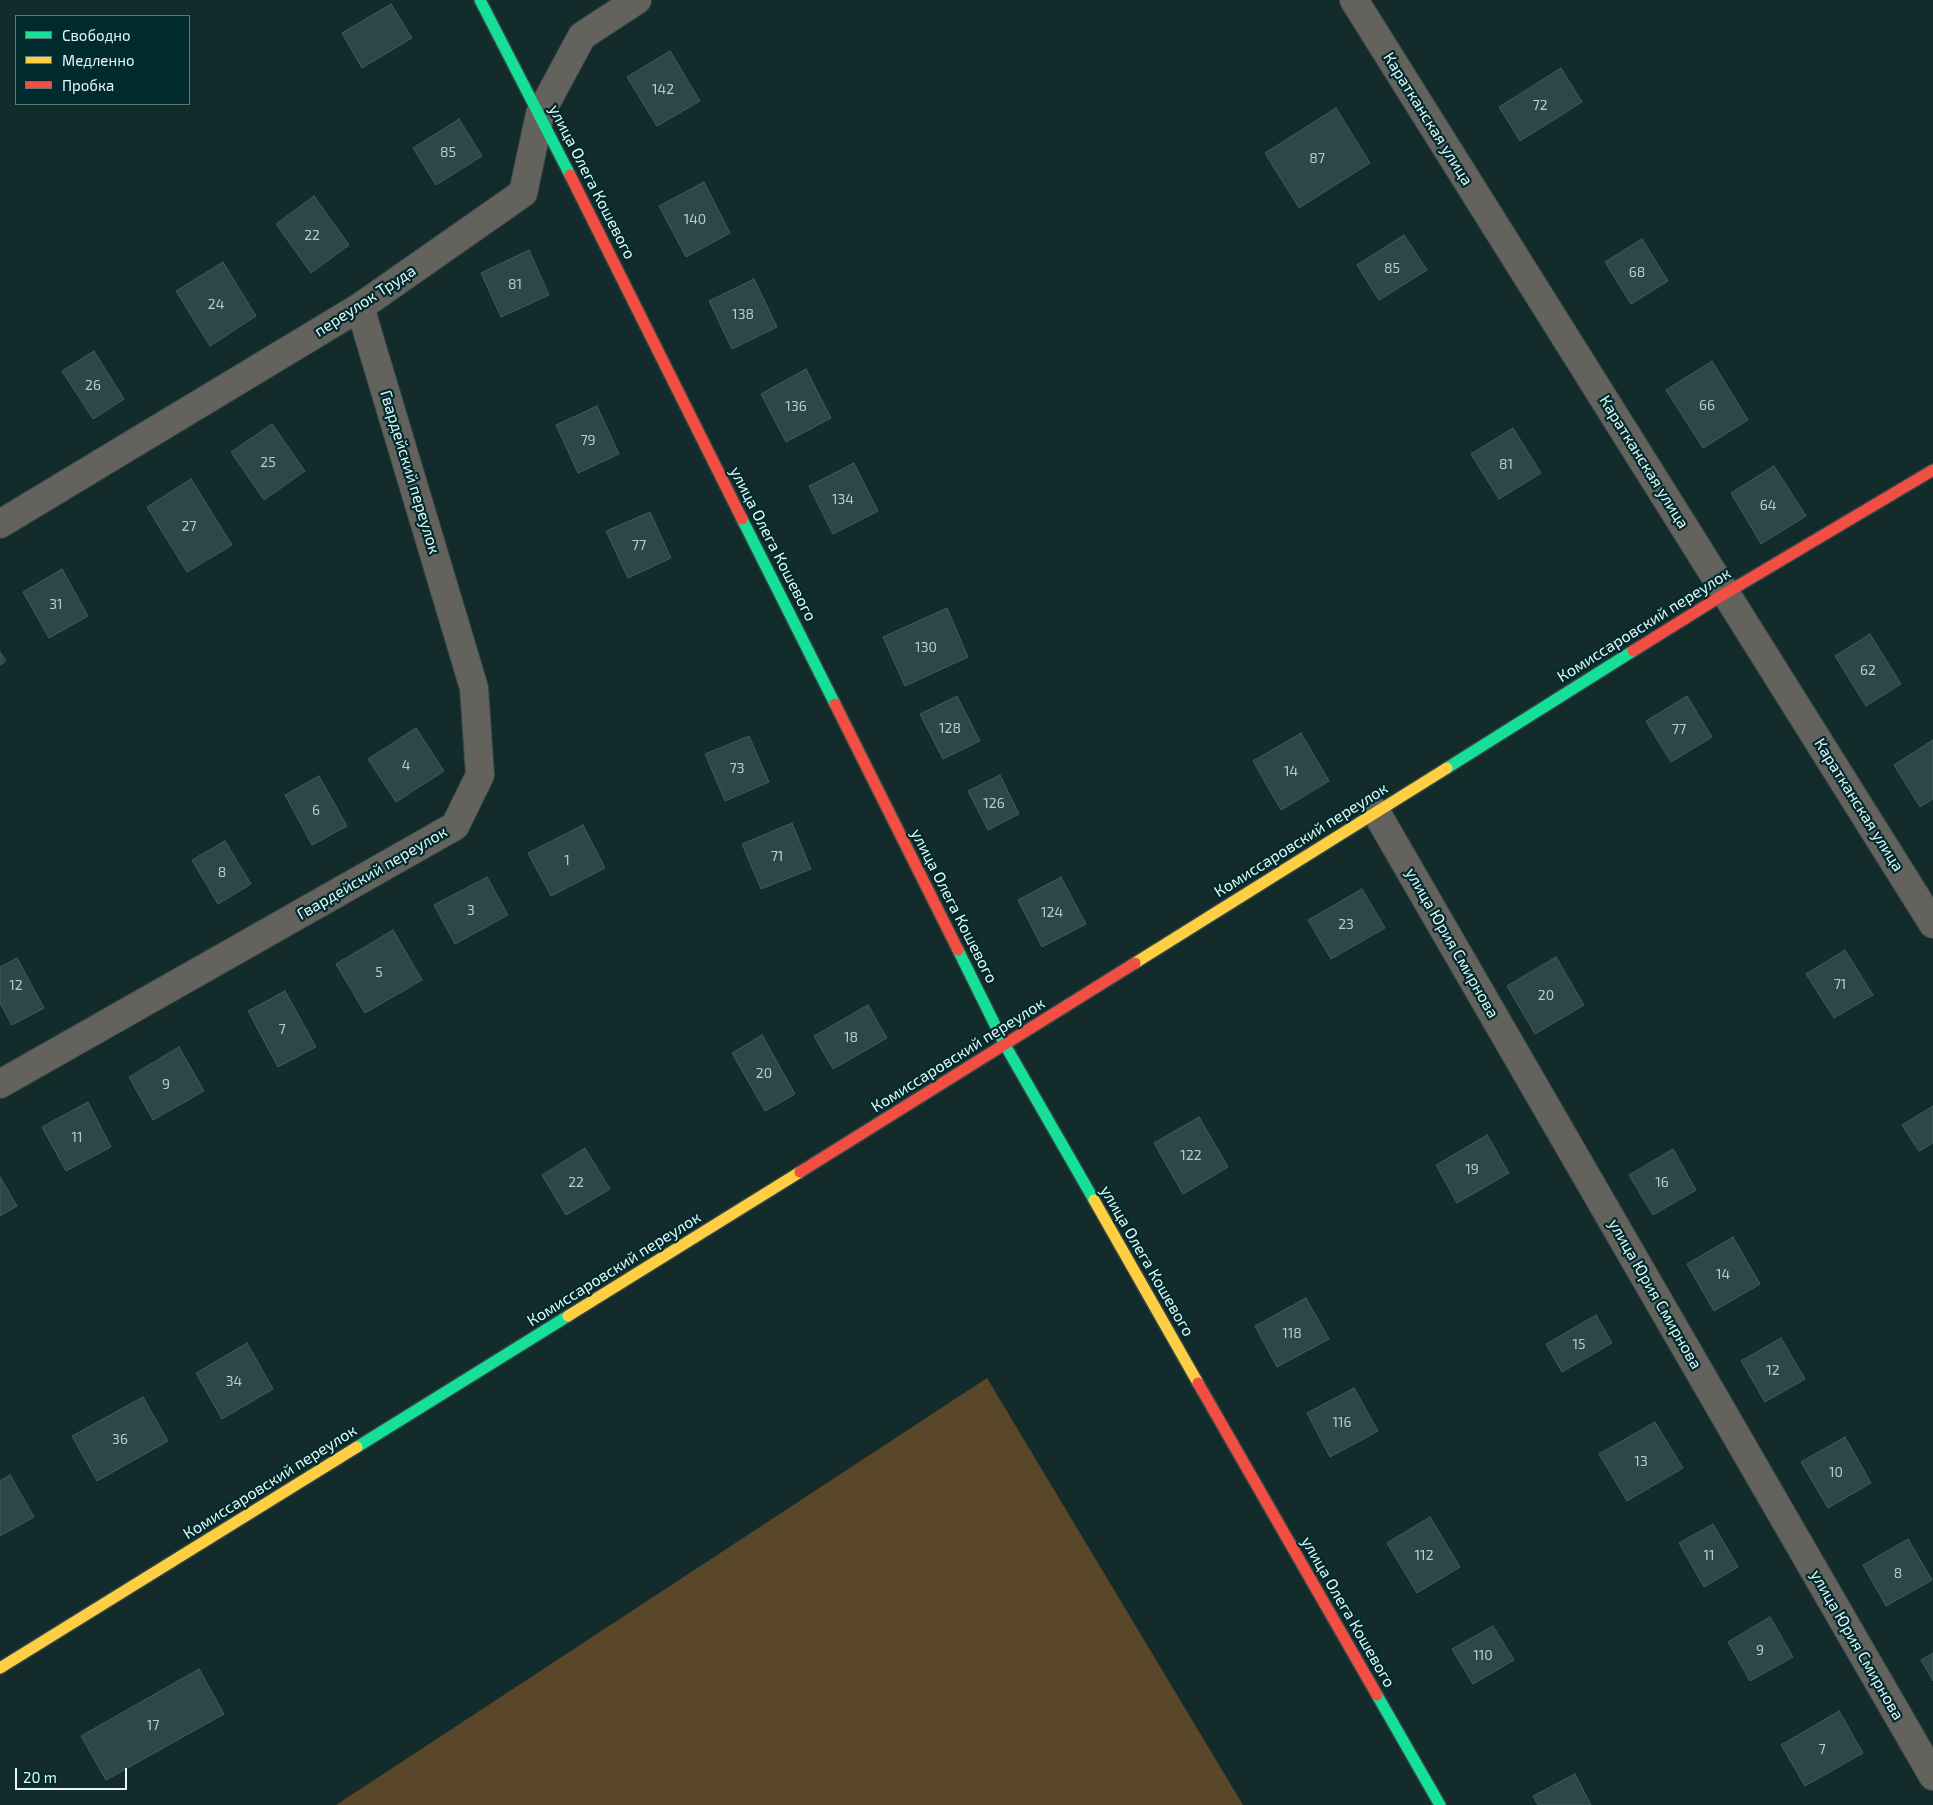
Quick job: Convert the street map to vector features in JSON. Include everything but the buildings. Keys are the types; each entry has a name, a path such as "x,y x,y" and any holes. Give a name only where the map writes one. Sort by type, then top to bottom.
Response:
{"street":[{"name":"улица Олега Кошевого","path":"480,0 540,114 1005,1045 1440,1805"},
{"name":"переулок Труда","path":"0,524 360,307 523,193 540,114 582,36 637,0"},
{"name":"Каратканская улица","path":"1354,0 1933,924"},
{"name":"Гвардейский переулок","path":"0,1084 455,826 480,775 474,688 360,307"},
{"name":"Комиссаровский переулок","path":"0,1668 1005,1045 1726,593 1933,470"},
{"name":"улица Юрия Смирнова","path":"1376,812 1933,1776"}],"shaded area":[{"path":"987,1378 1243,1805 336,1805"}],"traffic: fast":[{"path":"480,0 570,175"},
{"path":"742,519 835,704"},
{"path":"1447,768 1633,651"},
{"path":"958,950 1005,1045 1094,1200"},
{"path":"357,1447 568,1316"},
{"path":"1377,1695 1440,1805"}],"traffic: slow":[{"path":"1135,963 1447,768"},
{"path":"568,1316 800,1172"},
{"path":"1094,1200 1198,1383"},
{"path":"0,1668 357,1447"}],"traffic: jam":[{"path":"570,175 742,519"},
{"path":"1633,651 1726,593 1933,470"},
{"path":"835,704 958,950"},
{"path":"800,1172 1135,963"},
{"path":"1198,1383 1377,1695"}]}
